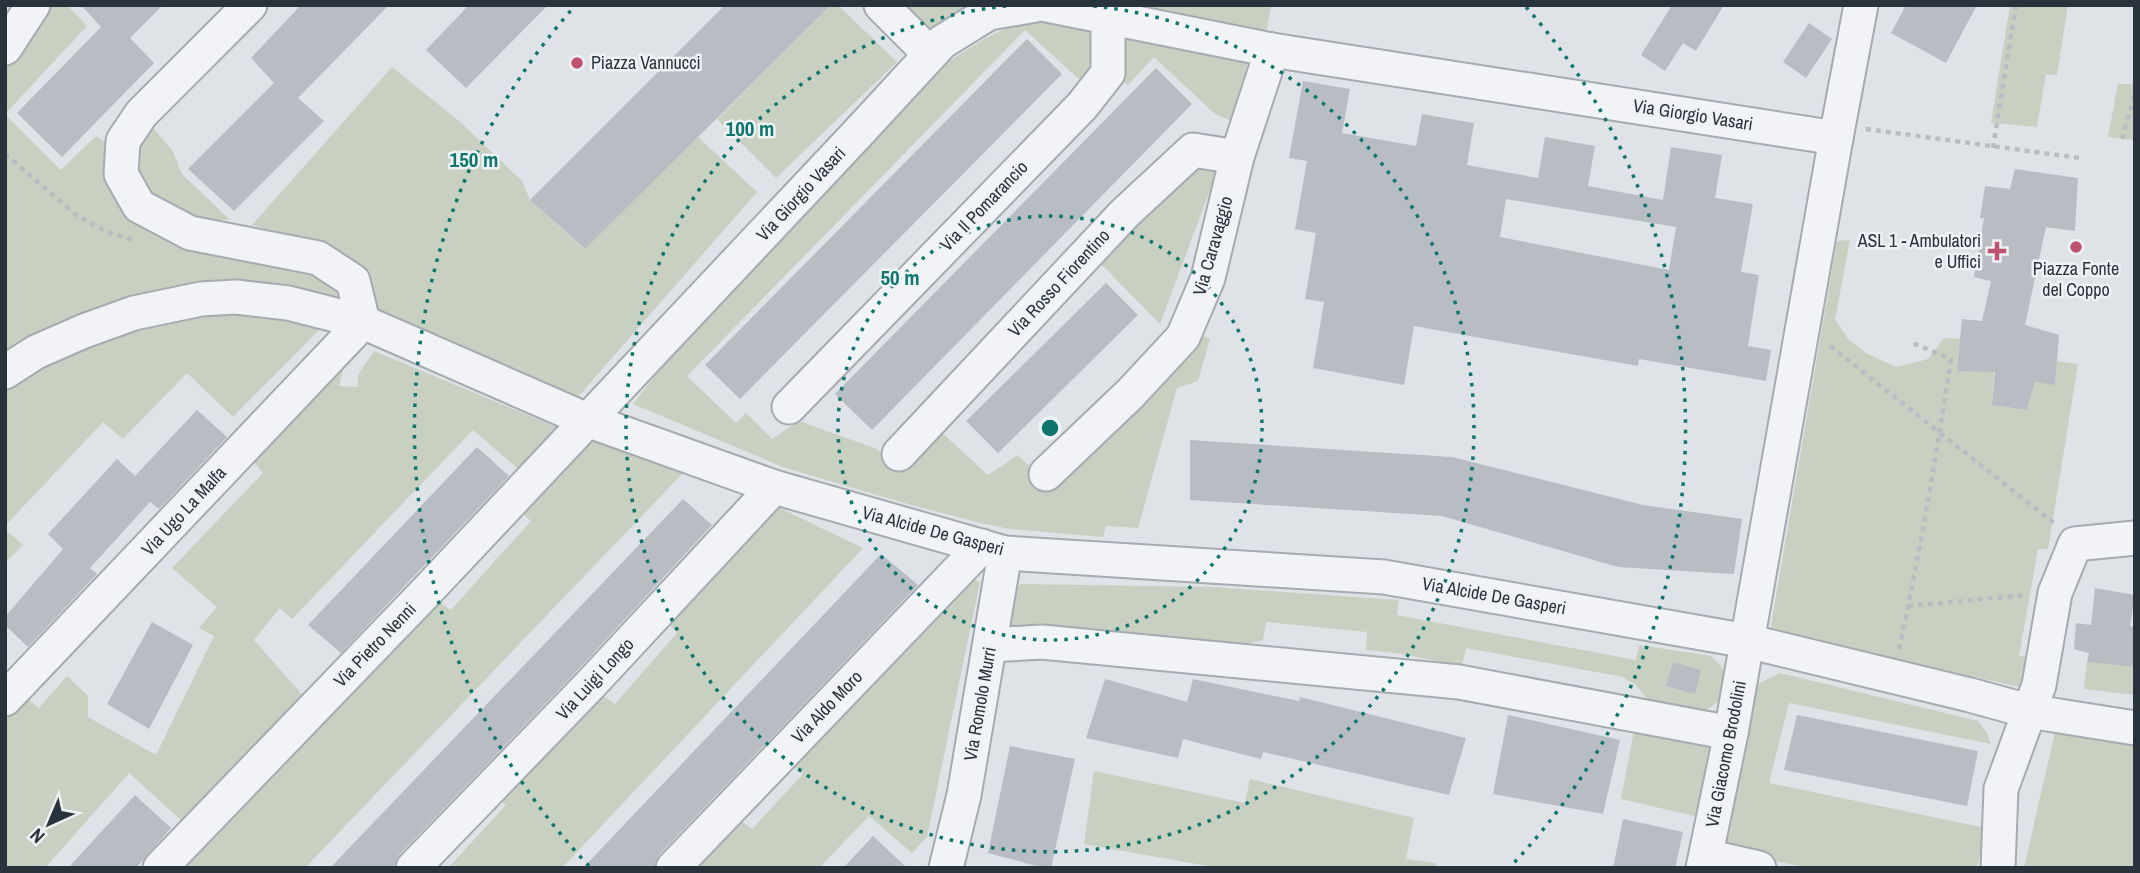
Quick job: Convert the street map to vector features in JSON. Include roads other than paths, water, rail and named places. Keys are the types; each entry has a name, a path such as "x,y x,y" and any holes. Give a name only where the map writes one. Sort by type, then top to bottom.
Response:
{"street":[{"path":"5,48 33,5"},
{"path":"250,5 141,114 122,141 121,174 139,206 190,233 318,258 353,281 363,322"},
{"path":"881,5 930,54"},
{"name":"Via Giorgio Vasari","path":"587,420 942,41 989,13 1036,5"},
{"name":"Via Giorgio Vasari","path":"1047,5 1272,50 1836,138"},
{"path":"1747,640 1861,5"},
{"name":"Via Il Pomarancio","path":"789,407 1082,106 1108,74 1108,18"},
{"name":"Via Caravaggio","path":"1046,474 1130,394 1183,337 1208,278 1237,158 1272,50"},
{"name":"Via Rosso Fiorentino","path":"899,454 1125,213 1193,150 1237,158"},
{"name":"Via Alcide De Gasperi","path":"5,372 36,352 83,331 134,313 201,299 236,297 288,303 363,322 587,420 775,488 994,549 1384,577 1747,640 2028,711 2135,728"},
{"name":"Via Ugo La Malfa","path":"5,699 363,322"},
{"name":"Via Pietro Nenni","path":"160,868 587,420"},
{"name":"Via Luigi Longo","path":"414,868 775,488"},
{"path":"1998,868 2001,789 2039,685 2055,593 2075,544 2135,538"},
{"name":"Via Romolo Murri","path":"944,863 964,795 990,645 994,549"},
{"name":"Via Aldo Moro","path":"673,868 994,549"},
{"name":"Via Giacomo Brodolini","path":"1705,862 1747,640"},
{"path":"990,645 1042,642 1459,682 1731,733"},
{"path":"1705,862 1759,868"}],"place":[{"name":"Piazza Vannucci","path":"577,63"},
{"name":"Piazza Fonte del Coppo","path":"2076,247"},
{"name":"ASL 1 - Ambulatori e Uffici","path":"1997,251"}]}
